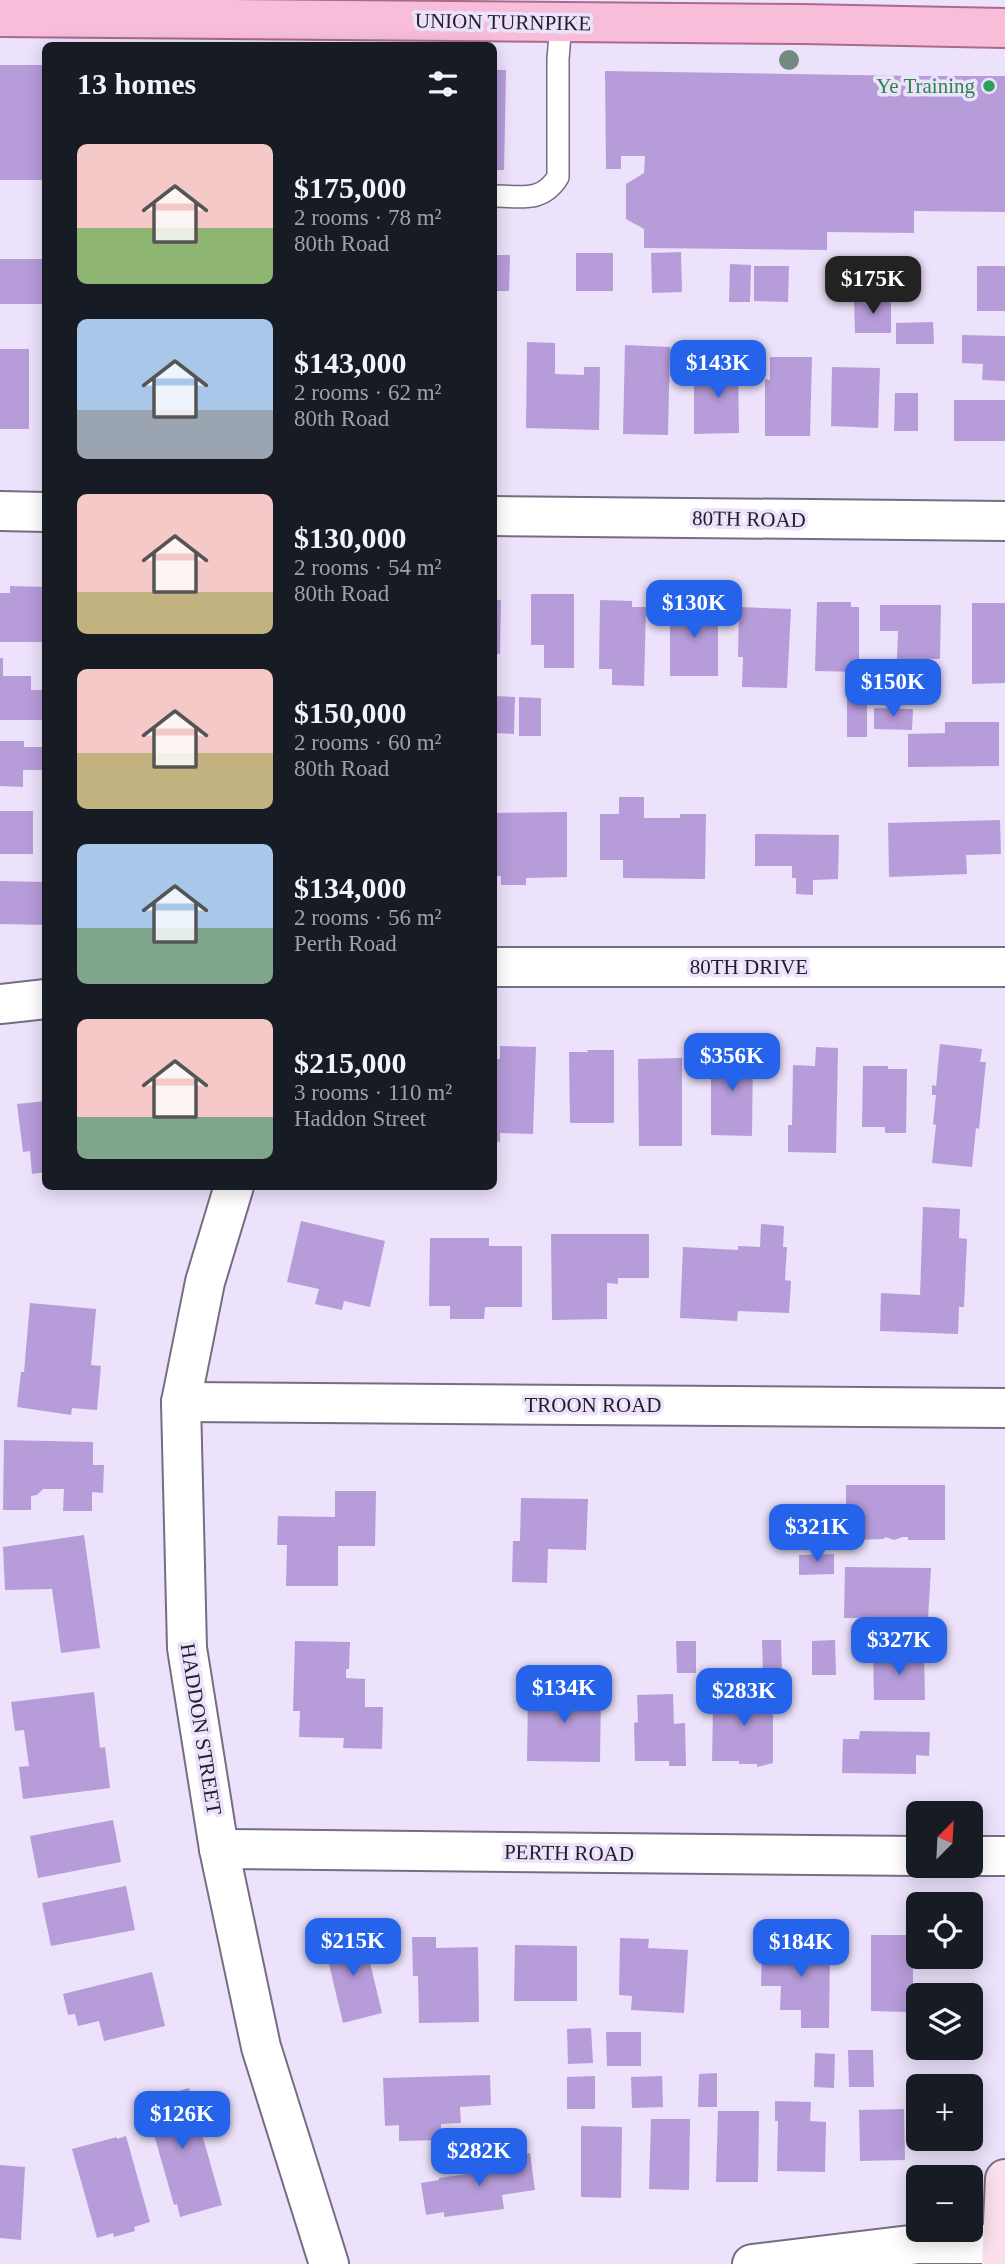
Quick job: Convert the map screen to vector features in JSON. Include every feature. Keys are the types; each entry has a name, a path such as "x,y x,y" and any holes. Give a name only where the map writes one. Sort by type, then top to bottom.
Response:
{"main road":[{"name":"UNION TURNPIKE","path":"0,17 1005,28"}],"street":[{"path":"0,512 42,512"},
{"name":"80TH ROAD","path":"497,516 1005,521"},
{"name":"80TH DRIVE","path":"497,967 1005,967"},
{"path":"0,1004 42,999"},
{"name":"HADDON STREET","path":"233,1190 205,1282 181,1402 187,1648 219,1849 261,2047 329,2264"},
{"name":"TROON ROAD","path":"181,1402 1005,1408"},
{"name":"PERTH ROAD","path":"219,1849 906,1856"},
{"path":"984,1856 1005,1856"},
{"path":"752,2264 918,2244 1002,2250 1005,2179"}],"lane":[{"path":"497,196 536,196 551,188 558,177 558,59 561,23"}],"building":[{"path":"0,65 42,65 42,180 0,180"},
{"path":"497,70 506,70 504,170 497,170"},
{"path":"605,71 1005,76 1005,212 914,211 914,233 827,232 827,250 644,248 644,229 626,219 626,184 644,173 645,156 621,156 621,169 606,169"},
{"path":"681,252 682,292 652,293 651,253"},
{"path":"576,253 613,253 613,291 576,291"},
{"path":"497,255 510,255 509,291 497,291"},
{"path":"0,259 42,259 42,304 0,304"},
{"path":"730,264 751,265 750,302 729,302"},
{"path":"754,266 789,266 788,302 754,301"},
{"path":"977,266 1005,266 1005,311 977,311"},
{"path":"854,299 891,299 891,333 855,333"},
{"path":"933,322 934,344 896,344 896,323"},
{"path":"962,335 1005,336 1005,381 982,380 983,364 962,363"},
{"path":"527,342 555,343 555,374 584,375 584,367 600,367 599,430 526,428"},
{"path":"625,345 670,347 668,435 623,434"},
{"path":"0,349 29,349 29,429 0,429"},
{"path":"770,357 812,357 810,436 765,436 765,379 770,380"},
{"path":"712,360 738,360 739,433 694,434 694,380 712,380"},
{"path":"832,367 880,368 878,428 831,426"},
{"path":"895,393 918,393 918,431 894,431"},
{"path":"954,400 1005,400 1005,441 954,441"},
{"path":"10,586 42,587 42,642 0,642 0,593 10,593"},
{"path":"531,594 574,594 574,668 544,668 544,645 531,645"},
{"path":"497,600 501,600 500,654 497,654"},
{"path":"600,600 632,601 632,607 646,607 644,686 612,685 612,669 599,669"},
{"path":"670,601 703,602 703,608 718,608 718,676 670,676"},
{"path":"817,602 851,602 851,607 859,607 859,672 815,671"},
{"path":"972,603 1005,603 1005,683 972,684"},
{"path":"880,605 941,605 940,659 897,659 898,631 880,631"},
{"path":"739,607 791,609 787,688 742,687 743,657 738,657"},
{"path":"0,658 3,658 3,676 31,676 31,690 42,690 42,720 0,720"},
{"path":"497,696 515,697 514,734 497,733"},
{"path":"519,697 541,698 541,736 519,736"},
{"path":"847,698 867,698 867,737 847,737"},
{"path":"874,708 913,709 912,730 874,729"},
{"path":"945,722 999,722 999,766 908,767 908,734 945,733"},
{"path":"0,741 24,741 24,747 42,747 42,770 23,770 23,787 0,786"},
{"path":"619,797 644,797 644,818 680,818 680,814 706,814 705,879 623,878 623,860 600,860 600,814 619,814"},
{"path":"0,811 33,811 33,854 0,854"},
{"path":"567,812 567,877 526,878 526,885 501,885 501,876 497,876 497,813"},
{"path":"1000,820 1001,854 966,855 967,874 889,877 888,823"},
{"path":"755,834 839,835 838,879 813,880 813,895 796,894 796,878 792,878 792,866 755,866"},
{"path":"0,881 42,882 42,925 0,924"},
{"path":"940,1044 982,1049 980,1062 986,1062 972,1167 932,1163 936,1095 932,1095 932,1085 936,1086"},
{"path":"500,1046 536,1047 533,1134 500,1133 500,1142 497,1142 497,1059 500,1059"},
{"path":"816,1047 838,1048 836,1153 788,1152 788,1125 792,1125 793,1065 815,1066"},
{"path":"725,1049 753,1049 752,1136 711,1135 711,1053 725,1053"},
{"path":"587,1050 614,1050 614,1123 570,1123 569,1052 588,1052"},
{"path":"682,1058 682,1146 639,1146 638,1059"},
{"path":"863,1066 907,1069 906,1133 885,1133 885,1127 862,1127"},
{"path":"42,1101 42,1173 32,1174 30,1151 23,1152 17,1104"},
{"path":"923,1207 960,1209 959,1238 967,1239 964,1307 959,1307 958,1334 880,1331 881,1293 920,1295"},
{"path":"301,1221 385,1241 370,1307 344,1301 342,1310 315,1304 319,1289 287,1282"},
{"path":"761,1224 784,1226 783,1247 787,1247 785,1280 791,1281 789,1313 738,1311 737,1321 680,1318 683,1247 738,1250 738,1246 760,1247"},
{"path":"551,1234 649,1234 649,1278 618,1278 618,1284 607,1283 607,1319 552,1320"},
{"path":"430,1238 489,1238 489,1246 522,1246 522,1307 485,1307 484,1319 450,1319 450,1306 429,1306"},
{"path":"30,1303 96,1309 91,1365 101,1366 97,1410 72,1408 71,1415 17,1407 21,1372 24,1372"},
{"path":"4,1440 93,1442 93,1465 104,1465 103,1493 92,1492 92,1511 63,1511 64,1489 43,1489 37,1495 31,1496 31,1510 3,1510"},
{"path":"846,1485 945,1485 945,1540 908,1540 908,1537 903,1537 894,1540 885,1537 852,1540 846,1534 841,1535 833,1529 833,1519 840,1511 846,1511"},
{"path":"335,1491 376,1491 375,1546 338,1546 338,1586 286,1586 287,1545 277,1545 278,1516 335,1517"},
{"path":"521,1498 588,1499 586,1550 548,1549 547,1583 512,1582 513,1541 520,1541"},
{"path":"84,1535 100,1648 61,1653 52,1589 5,1590 3,1547"},
{"path":"834,1554 834,1574 799,1575 799,1555"},
{"path":"845,1567 931,1568 928,1619 844,1618"},
{"path":"762,1640 781,1640 782,1674 763,1674"},
{"path":"835,1640 836,1675 812,1675 812,1641"},
{"path":"295,1641 350,1642 346,1678 365,1679 365,1707 383,1707 382,1749 343,1748 344,1738 299,1737 300,1711 293,1711"},
{"path":"676,1641 696,1641 696,1673 677,1673"},
{"path":"924,1653 925,1700 874,1700 873,1654"},
{"path":"566,1682 577,1688 578,1692 601,1693 600,1762 527,1761 528,1692 549,1692 555,1683"},
{"path":"732,1686 765,1687 765,1705 773,1706 773,1763 757,1767 757,1764 739,1764 739,1761 712,1761 713,1705 731,1705"},
{"path":"94,1692 100,1748 105,1747 110,1788 23,1799 19,1767 29,1766 24,1730 15,1731 11,1702"},
{"path":"673,1694 674,1724 685,1723 686,1766 669,1766 669,1761 635,1761 634,1723 638,1722 637,1695"},
{"path":"860,1731 930,1732 929,1756 916,1755 916,1774 842,1773 843,1739 859,1739"},
{"path":"113,1820 121,1862 38,1878 30,1836"},
{"path":"126,1886 135,1930 51,1946 42,1903"},
{"path":"363,1933 382,2013 343,2023 324,1943"},
{"path":"871,1935 906,1935 906,1969 913,1969 913,1983 906,1983 906,2012 871,2011"},
{"path":"412,1937 436,1937 436,1948 478,1947 479,2022 419,2023 418,1976 413,1976"},
{"path":"620,1938 649,1939 648,1948 688,1950 684,2013 631,2010 632,1996 619,1995"},
{"path":"799,1939 826,1940 830,1945 829,2028 801,2028 801,2010 780,2010 781,1986 761,1986 762,1945 799,1946"},
{"path":"515,1945 577,1946 577,2001 514,2001"},
{"path":"152,1972 165,2026 104,2041 99,2021 78,2026 75,2014 68,2015 63,1994"},
{"path":"591,2028 593,2063 568,2064 567,2029"},
{"path":"606,2032 641,2032 641,2066 607,2066"},
{"path":"848,2050 873,2050 874,2087 849,2087"},
{"path":"815,2053 835,2054 834,2088 814,2087"},
{"path":"717,2073 717,2107 698,2107 699,2074"},
{"path":"490,2075 491,2105 460,2107 461,2123 441,2124 441,2140 399,2141 399,2125 385,2126 383,2078"},
{"path":"595,2076 595,2109 567,2109 567,2077"},
{"path":"662,2076 663,2107 632,2108 631,2077"},
{"path":"189,2088 222,2205 180,2217 177,2204 174,2205 153,2131 145,2133 136,2103"},
{"path":"775,2101 811,2102 810,2121 826,2122 825,2172 777,2171 778,2121 775,2121"},
{"path":"904,2109 905,2160 860,2161 859,2110"},
{"path":"718,2111 759,2111 758,2182 716,2182"},
{"path":"651,2119 690,2119 689,2190 649,2189"},
{"path":"581,2126 622,2127 621,2198 581,2197"},
{"path":"126,2136 150,2222 134,2227 135,2231 97,2238 72,2149"},
{"path":"530,2153 535,2190 502,2195 504,2209 444,2217 444,2212 426,2215 421,2183 496,2170 494,2159"},
{"path":"0,2165 25,2167 21,2240 0,2238"}],"place":[{"name":"Ye Training","path":"989,86"}]}
